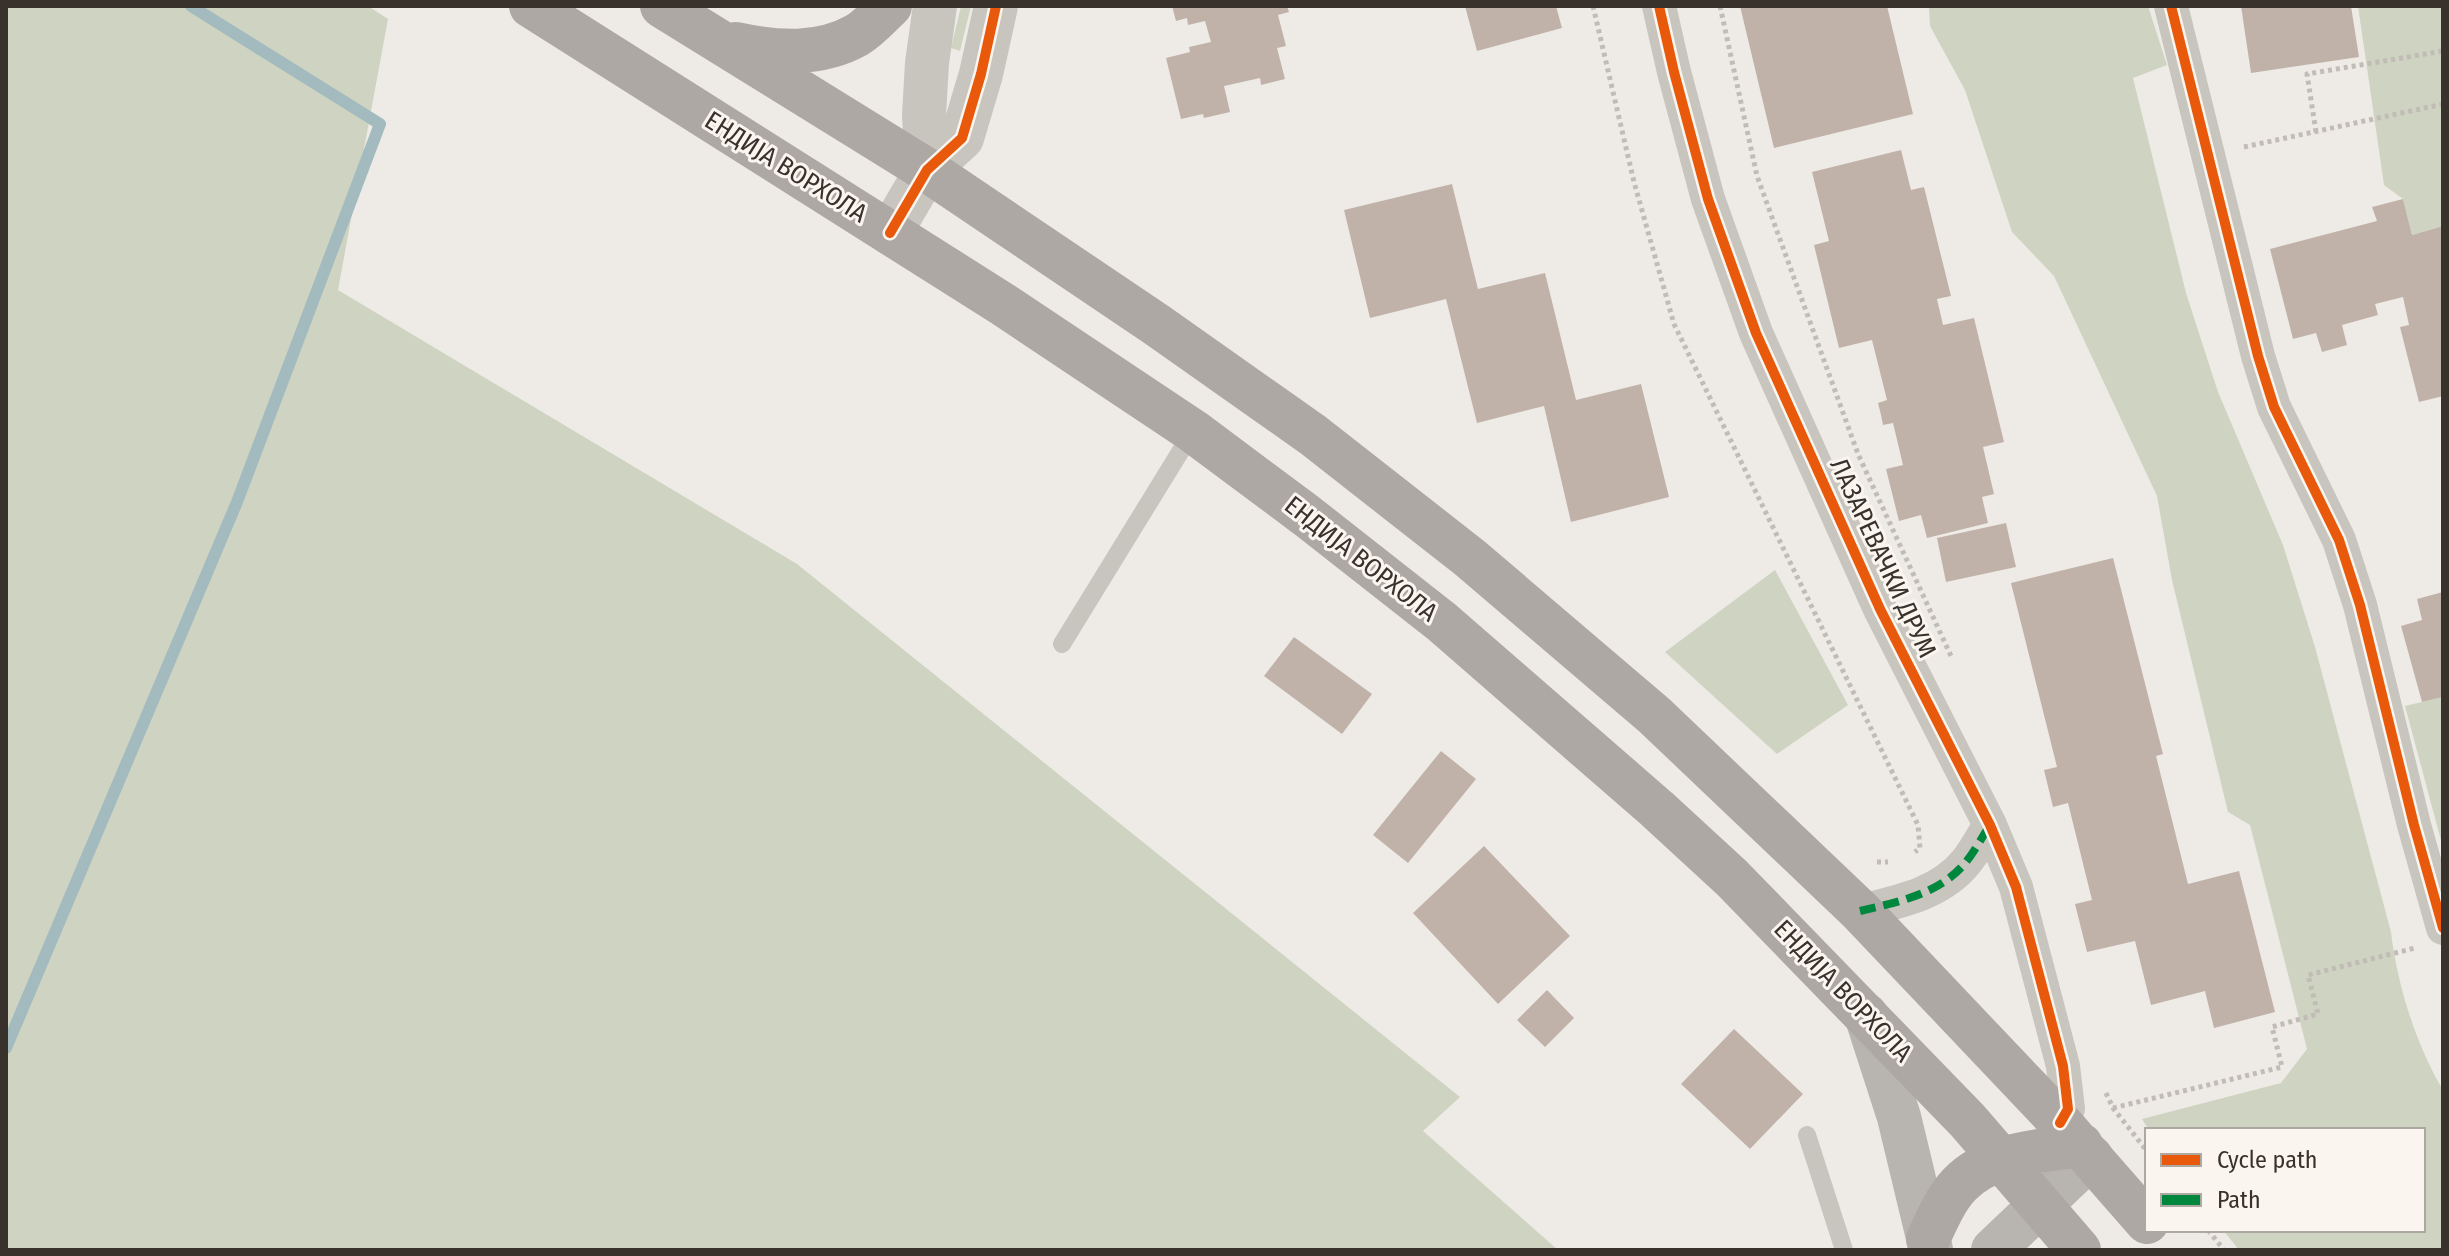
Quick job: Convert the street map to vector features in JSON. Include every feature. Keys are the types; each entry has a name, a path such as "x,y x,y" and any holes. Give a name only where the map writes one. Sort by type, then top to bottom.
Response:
{"main road":[{"name":"ЕНДИЈА ВОРХОЛА","path":"531,6 1004,305 1193,431 1430,613 1732,878 2002,1160 2079,1250"},
{"path":"662,6 927,170 1259,396 1382,488 1549,624 1654,715 1860,911 2077,1142 2145,1220"},
{"path":"714,40 763,50 828,48 859,34 890,6"},
{"path":"1866,1015 1899,1117 1929,1244"},
{"path":"1929,1244 1942,1209 1959,1185 1987,1165 2077,1142"},
{"path":"1993,1250 2040,1204 2077,1142"},
{"path":"2155,1232 2170,1250"}],"street":[{"path":"927,170 924,115 935,6"},
{"path":"890,233 927,170 962,138 981,74 996,6"},
{"name":"ЛАЗАРЕВАЧКИ ДРУМ","path":"1659,6 1704,186 1745,307 1880,609 1990,825 2016,887 2063,1066 2068,1109 2077,1142"},
{"path":"2171,6 2258,356 2274,407 2339,540 2360,605 2414,825 2436,936"},
{"path":"1860,911 1912,897 1941,885 1968,860 1990,825"}],"lane":[{"path":"1062,644 1193,431"},
{"path":"1807,1135 1844,1250"}],"path":[{"path":"1593,6 1634,182 1674,324 1918,825 1920,848 1912,855"},
{"path":"1720,6 1757,176 1858,454 1951,656"},
{"path":"2307,74 2443,51"},
{"path":"2305,65 2316,132"},
{"path":"2262,143 2443,104"},
{"path":"1877,862 1890,862"},
{"path":"2113,1108 2282,1067 2272,1027 2318,1014 2308,975 2436,936"},
{"path":"2101,1081 2113,1108 2145,1148"},
{"path":"2210,1232 2224,1250"}],"green space":[{"path":"6,6 368,6 388,19 338,290 797,564 1460,1097 1423,1131 1558,1250 6,1250"},
{"path":"961,6 971,6 960,51 951,48"},
{"path":"1929,6 2148,6 2167,65 2133,78 2186,293 2218,392 2283,545 2315,647 2391,932 2403,993 2424,1054 2443,1090 2443,1250 2239,1250 2225,1232 2425,1232 2425,1128 2148,1128 2142,1119 2281,1083 2307,1049 2250,825 2228,812 2172,580 2157,496 2054,276 2012,232 1965,90 1930,26"},
{"path":"2358,6 2443,6 2443,226 2412,235 2403,199 2384,185"},
{"path":"1775,570 1848,705 1777,754 1665,652"},
{"path":"2443,697 2443,848 2405,706"}],"building":[{"path":"1172,6 1287,6 1289,12 1278,15 1286,46 1277,48 1285,79 1261,85 1260,78 1224,86 1230,112 1181,119 1166,58 1190,52 1189,47 1211,42 1205,21 1188,25 1187,18 1176,21"},
{"path":"1465,6 1556,6 1562,28 1477,51"},
{"path":"1740,6 1887,6 1913,114 1774,148"},
{"path":"2241,6 2351,6 2359,57 2251,73"},
{"path":"1901,150 1911,190 1924,187 1951,296 1937,299 1943,325 1974,318 2004,442 1983,447 1994,494 1982,497 1988,523 1927,538 1921,515 1899,521 1886,469 1903,465 1893,423 1883,425 1878,403 1887,400 1872,340 1839,348 1814,245 1829,241 1812,172"},
{"path":"1452,184 1478,289 1545,273 1576,400 1641,384 1669,497 1571,522 1544,406 1477,423 1446,299 1370,318 1344,210"},
{"path":"2403,199 2412,235 2443,226 2443,396 2419,402 2400,327 2409,325 2403,297 2375,304 2378,315 2342,325 2347,345 2322,352 2316,333 2293,339 2270,249 2377,221 2372,207"},
{"path":"2006,523 2016,567 1946,582 1937,538"},
{"path":"2113,558 2163,754 2156,756 2188,884 2239,871 2275,1012 2214,1028 2205,991 2151,1005 2135,941 2087,952 2075,904 2092,900 2068,803 2053,807 2044,770 2057,767 2011,583"},
{"path":"2443,592 2443,697 2422,702 2401,626 2422,620 2417,599"},
{"path":"1294,637 1372,694 1342,734 1264,676"},
{"path":"1441,751 1476,779 1408,863 1373,835"},
{"path":"1484,846 1570,936 1498,1004 1413,913"},
{"path":"1547,990 1574,1018 1545,1047 1517,1020"},
{"path":"1734,1029 1803,1094 1750,1149 1681,1084"}],"waterway":[{"path":"6,1048 237,502 380,124 191,6"}],"marked path":[{"path":"1860,911 1918,895 1944,882 1966,862 1990,825"}],"cycle path":[{"path":"890,233 927,170 962,138 981,74 996,6"},
{"path":"1659,6 1708,199 1756,333 1880,609 1990,825 2016,887 2063,1066 2068,1109 2060,1123"},
{"path":"2171,6 2258,356 2274,407 2339,540 2360,605 2414,825 2443,928"}]}
